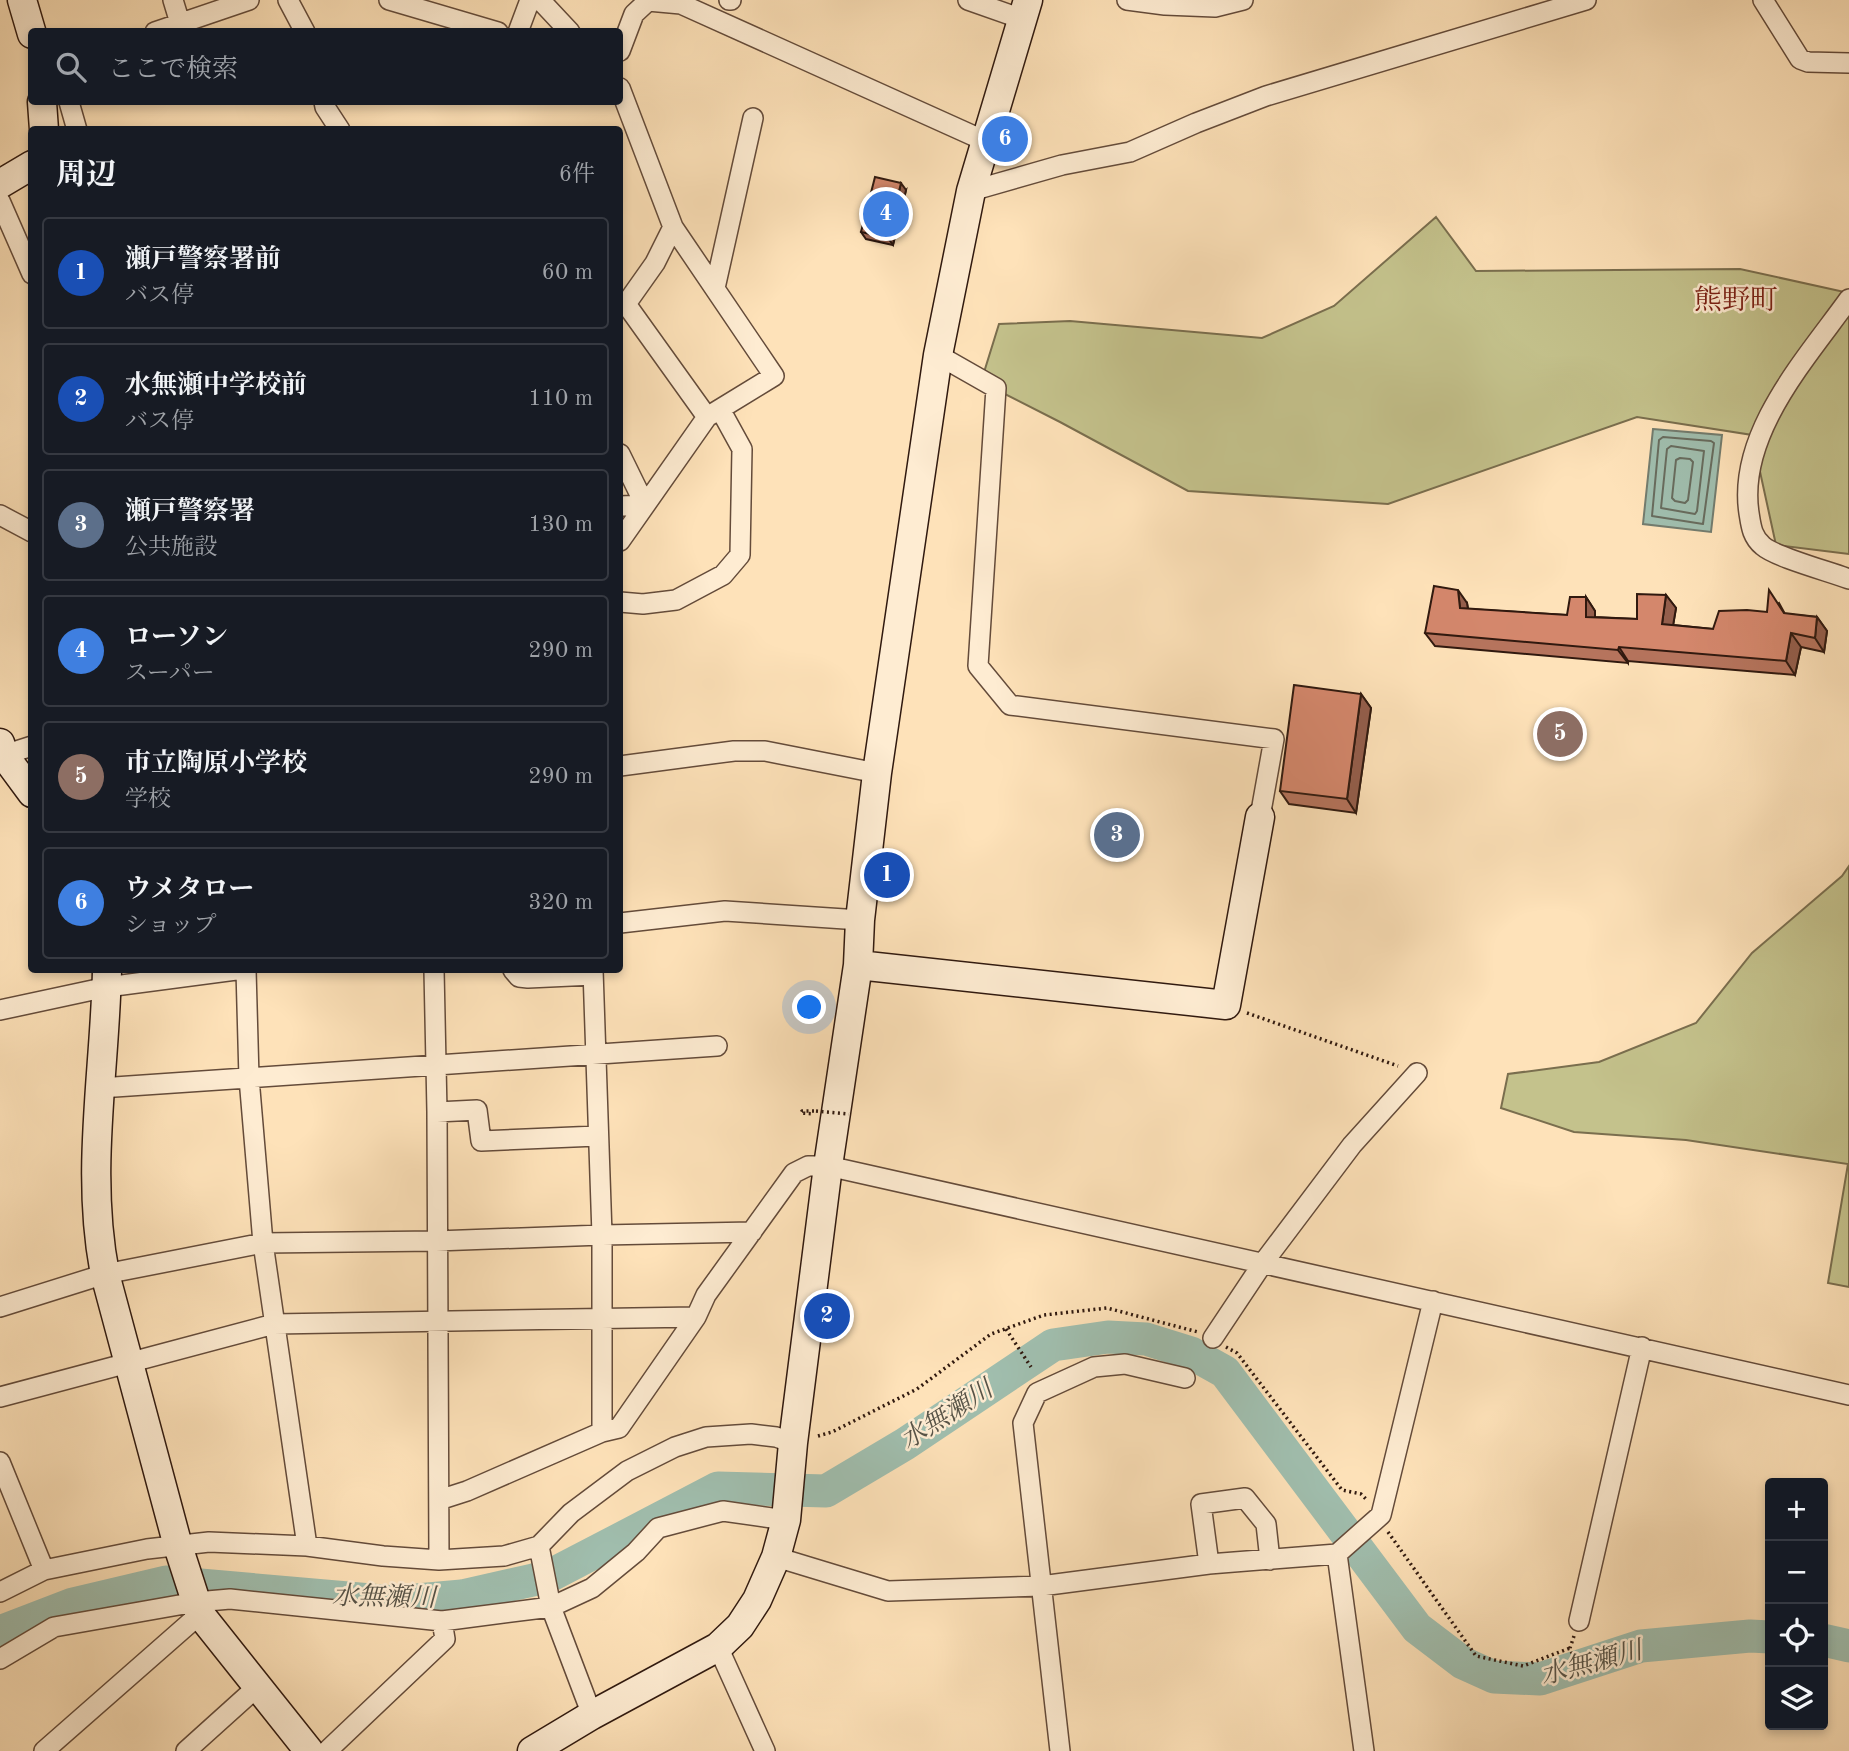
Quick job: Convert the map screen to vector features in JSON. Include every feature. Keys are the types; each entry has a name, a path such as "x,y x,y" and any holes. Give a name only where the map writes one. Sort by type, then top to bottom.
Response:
{"street":[{"path":"22,0 30,28"},
{"path":"173,0 180,23"},
{"path":"166,28 249,0"},
{"path":"288,0 302,28"},
{"path":"389,0 484,28"},
{"path":"520,28 530,0"},
{"path":"540,0 566,28"},
{"path":"532,1751 592,1715 718,1647 740,1626 757,1600 776,1557 786,1520 793,1443 828,1166 858,965 860,920 877,773 938,355 971,191 1025,10 968,0"},
{"path":"1127,0 1215,7 1243,0"},
{"path":"971,191 1062,165 1130,152 1266,96 1586,0"},
{"path":"1763,0 1800,59 1808,62 1849,63"},
{"path":"623,43 634,14 648,1 681,4 985,141"},
{"path":"623,96 673,227 774,376 714,413 623,537"},
{"path":"42,105 44,126"},
{"path":"70,105 76,126"},
{"path":"325,105 337,126"},
{"path":"715,288 753,118"},
{"path":"0,184 28,167"},
{"path":"0,201 28,265"},
{"path":"623,602 643,604 676,600 723,575 740,555 742,449 623,305 655,263 673,227"},
{"path":"1849,299 1782,393 1762,430 1750,462 1746,494 1752,533 1764,547 1849,579"},
{"path":"858,965 1226,1005 1274,739 1010,705 978,666 996,388 938,355"},
{"path":"623,460 645,505"},
{"path":"623,506 645,505"},
{"path":"0,515 28,530"},
{"path":"28,746 2,749 28,787"},
{"path":"623,766 734,751 765,751 877,773"},
{"path":"623,923 725,911 860,920"},
{"path":"0,1010 107,978 188,973"},
{"path":"246,973 249,1078 263,1243 307,1546"},
{"path":"434,973 439,1560"},
{"path":"516,973 519,977 528,978 582,973"},
{"path":"593,973 601,1235 602,1432"},
{"path":"107,978 95,1199 98,1241 105,1273 179,1549 197,1603 257,1687 309,1751"},
{"path":"100,1088 717,1046"},
{"path":"1213,1338 1263,1263 1352,1145 1417,1073"},
{"path":"437,1112 477,1110 481,1141 597,1136"},
{"path":"439,1500 467,1491 602,1432 619,1428 696,1317 706,1296 794,1173 808,1166 828,1166 1849,1395"},
{"path":"0,1307 105,1273 263,1243 752,1232"},
{"path":"776,1557 888,1591 1041,1586 1209,1564 1340,1551 1385,1524 1433,1301"},
{"path":"0,1397 274,1324 696,1317"},
{"path":"1579,1621 1642,1347"},
{"path":"1060,1751 1023,1423 1037,1393 1094,1367 1125,1364 1185,1378"},
{"path":"0,1592 44,1570 147,1549 179,1549 209,1542 307,1546 439,1560 504,1556 539,1546 570,1513 627,1471 675,1447 706,1437 751,1434 776,1437 793,1443"},
{"path":"0,1462 44,1570"},
{"path":"1209,1564 1201,1504 1245,1498 1266,1524 1270,1560"},
{"path":"0,1659 54,1627 230,1599 442,1621 551,1607 592,1588 636,1552 658,1528 723,1511 786,1520"},
{"path":"539,1546 551,1607 592,1715"},
{"path":"1340,1551 1364,1751"},
{"path":"44,1751 197,1603"},
{"path":"327,1751 445,1639 442,1621"},
{"path":"718,1647 765,1751"},
{"path":"186,1751 257,1687"}],"path":[{"path":"1226,1005 1417,1073"},
{"path":"816,1113 849,1114"},
{"path":"793,1443 832,1432 917,1389 991,1335 1044,1315 1107,1308 1194,1329 1237,1353 1342,1490 1362,1494 1476,1657 1523,1666 1570,1648 1581,1675"},
{"path":"1006,1329 1031,1367"}],"shaded area":[{"path":"1436,217 1476,271 1740,269 1849,293 1849,554 1776,545 1752,435 1637,417 1388,504 1188,491 981,382 999,324 1070,321 1262,338 1334,306"},
{"path":"1849,866 1849,1287 1828,1283 1848,1164 1686,1140 1574,1132 1501,1108 1508,1074 1599,1062 1696,1023 1752,953 1842,876"}],"water":[{"path":"1653,429 1722,435 1711,532 1643,524"}],"building":[{"path":"875,177 901,183 888,238 861,232"},
{"path":"1434,586 1458,590 1460,608 1567,615 1570,597 1586,597 1586,617 1637,619 1637,594 1666,595 1662,624 1713,629 1719,611 1767,612 1769,590 1784,613 1817,617 1815,638 1791,633 1786,661 1425,633"},
{"path":"1294,685 1361,694 1347,799 1280,791"}],"waterway":[{"name":"水無瀬川","path":"0,1632 73,1604 166,1582 394,1602 462,1596 533,1580 553,1574 718,1488 826,1491 905,1444 1053,1345 1108,1337 1146,1339 1191,1353 1225,1372 1417,1628 1463,1663 1494,1677 1540,1679 1641,1646 1765,1637"},
{"name":"水無瀬川","path":"1828,1641 1849,1646"}],"place":[{"name":"ウメタロー","path":"1005,139"},
{"name":"ローソン","path":"886,214"},
{"name":"市立陶原小学校","path":"1560,734"},
{"name":"瀬戸警察署","path":"1117,835"},
{"name":"瀬戸警察署前","path":"887,875"},
{"name":"水無瀬中学校前","path":"827,1316"}],"district":[{"name":"熊野町","path":"1736,299"}]}
